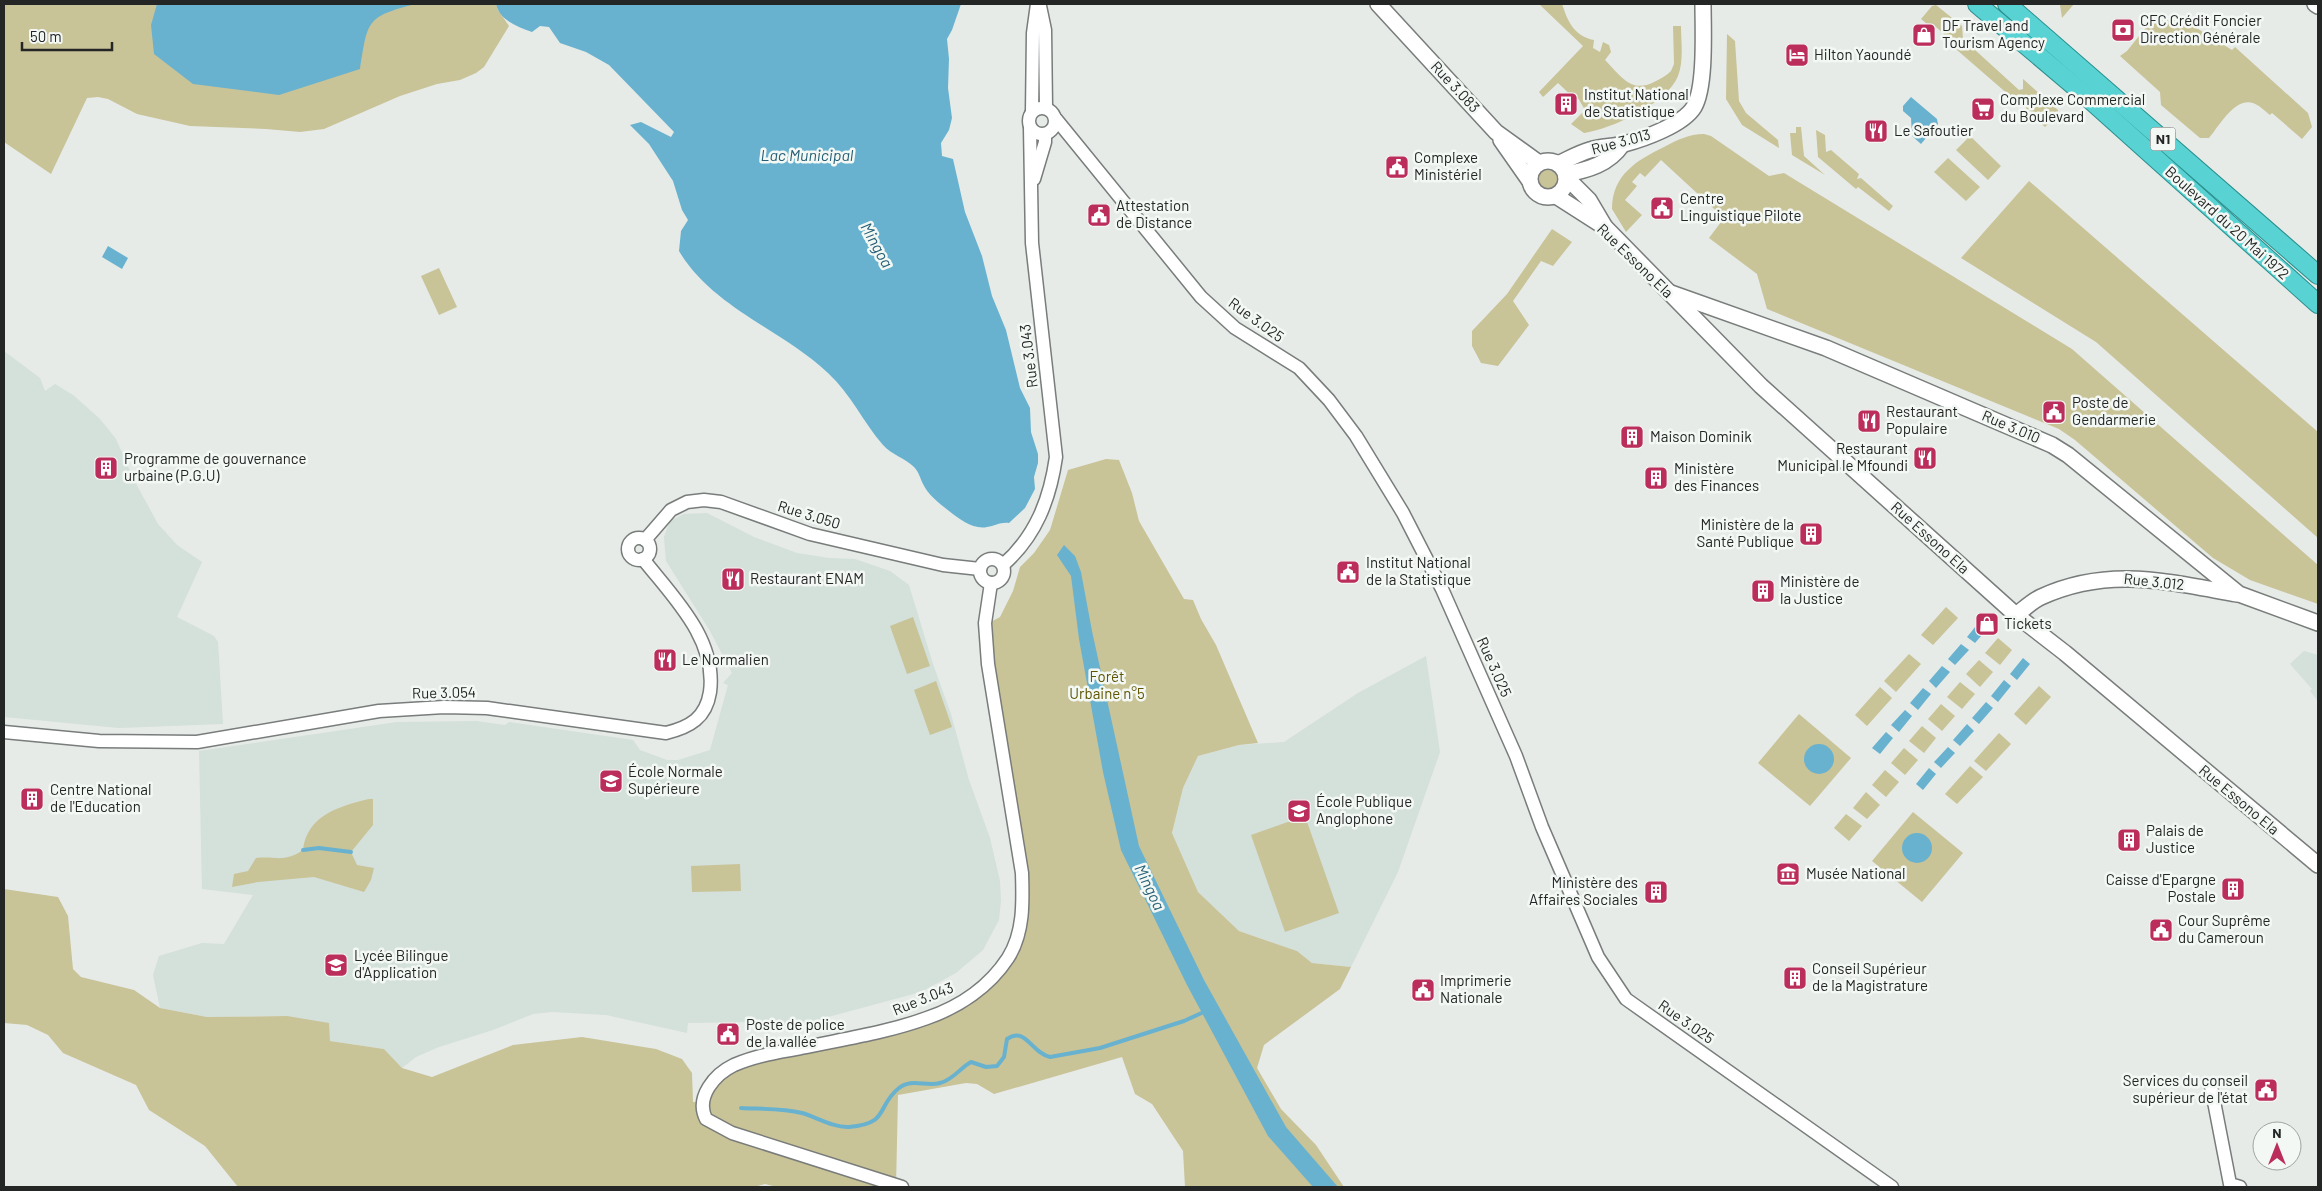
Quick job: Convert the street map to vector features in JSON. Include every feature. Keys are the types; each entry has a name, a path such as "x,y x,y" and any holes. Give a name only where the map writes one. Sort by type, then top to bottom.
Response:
{"highway":[{"name":"Boulevard du 20 Mai 1972","path":"1977,4 2085,95 2318,304"},
{"name":"Boulevard du 20 Mai 1972","path":"2007,4 2318,275"}],"main road":[{"name":"Rue 3.083","path":"1378,4 1496,132 1540,163"},
{"name":"Rue 3.013","path":"1563,172 1589,150 1622,145 1662,130 1680,120 1694,107 1701,73 1704,4"},
{"path":"1496,132 1538,196 1547,198 1556,196 1562,191 1563,172"},
{"path":"1529,180 1534,167 1547,161 1563,172 1589,200 1606,228"},
{"name":"Rue Essono Ela","path":"1556,196 1606,228 1768,393 2016,615 2065,653 2318,865"},
{"name":"Rue 3.010","path":"1667,292 1826,348 2052,445 2068,455 2239,594 2318,623"},
{"name":"Rue 3.012","path":"2016,615 2040,598 2071,586 2097,580 2128,577 2239,594"}],"street":[{"path":"1039,4 1045,30 1046,108"},
{"path":"1039,4 1033,33 1032,112 1029,117 1030,127 1037,133 1051,128"},
{"path":"1030,191 1051,128 1051,110 1041,107 1032,112"},
{"name":"Rue 3.043","path":"1003,565 1036,528 1052,485 1056,457 1032,244 1030,127"},
{"name":"Rue 3.025","path":"1051,128 1072,138 1201,297 1235,328 1299,368 1329,400 1356,436 1403,513 1442,589 1516,756 1542,827 1598,957 1626,999 1892,1187"},
{"name":"Rue 3.050","path":"645,540 671,510 687,502 704,500 721,502 810,534 943,565 980,569"},
{"name":"Rue 3.054","path":"4,732 99,741 197,742 379,711 444,707 487,708 666,733 685,728 697,720 708,702 711,678 706,648 688,616 643,559 632,557 629,552 629,545 633,540 639,538 645,540"},
{"path":"989,559 994,559 1003,565 1004,575 1001,580 990,583 982,578 980,569 989,559"},
{"name":"Rue 3.043","path":"902,1187 732,1133 706,1119 703,1109 710,1083 733,1065 759,1056 890,1030 929,1018 962,1002 982,988 1009,957 1019,934 1023,905 1022,873 988,664 985,623 990,583"},
{"path":"2211,1086 2230,1184 2240,1187"}],"shaded area":[{"path":"4,351 40,378 45,391 55,384 73,395 100,419 116,439 135,482 158,524 177,545 202,562 177,617 214,636 218,642 223,724 119,728 4,717"},
{"path":"707,513 754,537 797,553 829,558 855,559 890,571 909,585 933,664 951,714 969,780 990,838 1000,881 1001,901 999,920 983,950 956,973 921,992 802,1024 756,1031 752,1022 688,1023 687,1033 606,1015 552,1012 533,1014 493,1030 439,1047 416,1057 402,1068 384,1049 330,1041 287,1016 207,1017 160,1008 153,975 159,956 202,943 224,944 253,895 202,889 199,751 397,722 476,721 505,725 509,722 633,740 640,750 667,760 678,760 710,750 728,685 723,683 732,673 710,631 666,561 664,537 670,521 684,514"},
{"path":"2304,651 2318,655 2318,701 2310,691 2312,689 2290,664"},
{"name":"École Publique Anglophone","path":"1426,656 1440,752 1398,872 1351,967 1312,963 1297,951 1239,931 1198,892 1172,833 1183,788 1198,756 1239,745 1284,742 1358,693"}],"green space":[{"path":"4,4 496,4 509,26 484,67 476,73 460,80 437,84 400,96 324,129 300,132 190,126 137,114 108,99 98,97 87,98 51,174 4,142"},
{"path":"1539,4 1562,4 1569,22 1577,32 1594,40 1593,48 1600,52 1603,42 1609,45 1611,52 1605,60 1626,81 1639,86 1654,82 1671,71 1674,64 1673,26 1681,26 1682,58 1678,76 1672,86 1662,96 1637,114 1623,121 1584,133 1571,124 1585,110 1578,98 1576,100 1558,83 1543,97 1539,92 1583,46"},
{"path":"2055,4 2074,4 2062,18 2060,5"},
{"path":"1936,5 1962,26 1963,39 2019,90 2023,89 2023,79 2058,110 2058,115 2045,127 2031,115 2032,112 2028,109 2026,111 2026,107 2018,100 2015,100 2016,98 2012,94 2010,96 1942,37 1944,34 1936,27 1933,29 1921,19 1932,6"},
{"path":"2160,13 2171,22 2177,16 2232,50 2235,47 2308,113 2312,127 2302,139 2272,113 2270,115 2255,104 2246,102 2234,108 2209,138 2200,138 2161,105 2160,92 2120,56 2127,51 2155,16 2157,17"},
{"path":"1727,34 1735,41 1739,101 1746,113 1778,140 1779,148 1742,125 1726,99"},
{"path":"1796,127 1801,127 1804,156 1825,175 1792,155 1790,133 1796,133"},
{"path":"1816,130 1825,135 1826,152 1831,150 1859,174 1857,179 1861,178 1893,206 1889,211 1858,187 1856,189 1818,157"},
{"path":"1704,134 1711,136 1769,176 1784,173 2072,349 2318,565 2318,604 2250,580 2213,558 2075,440 2059,429 1767,309 1757,274 1709,238 1724,218 1661,160 1645,177 1640,173 1632,182 1637,186 1625,200 1642,215 1626,232 1612,209 1613,197 1621,178 1644,157 1683,138"},
{"path":"1970,136 2001,166 1988,180 1956,150"},
{"path":"1948,158 1980,187 1966,201 1934,172"},
{"path":"1548,170 1555,173 1558,180 1555,187 1548,190 1541,187 1538,180 1541,173"},
{"path":"2029,181 2318,432 2318,538 2096,342 1961,258"},
{"path":"1552,229 1572,242 1553,266 1541,261 1513,301 1529,325 1498,366 1481,363 1472,346 1472,331 1507,294"},
{"path":"439,268 457,307 439,315 421,276"},
{"name":"Forêt Urbaine n°5","path":"1106,459 1119,460 1132,493 1139,521 1184,599 1193,600 1201,619 1216,645 1258,743 1239,745 1198,756 1183,788 1172,833 1198,892 1239,931 1297,951 1312,963 1351,967 1340,989 1264,1045 1257,1068 1281,1109 1316,1145 1344,1187 1185,1187 1183,1151 1152,1104 1135,1094 1122,1057 994,1094 977,1084 966,1083 898,1095 896,1187 777,1187 765,1184 754,1187 238,1187 205,1146 149,1110 136,1085 63,1053 48,1035 27,1025 4,1023 4,889 58,897 68,916 73,969 81,977 134,990 160,1008 207,1017 287,1016 329,1023 330,1041 384,1049 402,1068 432,1077 513,1045 582,1037 656,1049 682,1059 692,1073 693,1102 705,1102 712,1085 759,1056 889,1029 961,1001 1008,956 1022,904 985,625 1000,617 1013,591 1020,567 1034,553 1050,530 1068,470"},
{"path":"1946,607 1958,618 1933,645 1921,635"},
{"path":"913,617 930,666 907,674 890,626"},
{"path":"1998,638 2012,650 2000,665 1985,653"},
{"path":"1909,654 1921,664 1896,692 1884,681"},
{"path":"1979,660 1993,672 1980,687 1966,674"},
{"path":"936,681 952,727 930,735 914,690"},
{"path":"1960,682 1975,694 1962,709 1947,697"},
{"path":"2039,686 2051,697 2026,725 2014,714"},
{"path":"1880,687 1892,698 1867,726 1855,715"},
{"path":"1941,704 1955,716 1942,731 1928,719"},
{"path":"1799,714 1851,758 1810,806 1758,763"},
{"path":"1922,726 1936,738 1924,753 1909,741"},
{"path":"1999,733 2011,744 1986,771 1974,761"},
{"path":"1904,748 1918,760 1905,775 1891,763"},
{"path":"1970,766 1983,777 1957,804 1945,794"},
{"path":"1885,770 1899,782 1886,797 1872,785"},
{"path":"1866,792 1880,805 1867,819 1853,808"},
{"path":"373,799 373,825 351,852 357,865 374,868 371,880 364,892 314,877 258,882 232,887 234,874 248,871 256,858 285,858 296,854 303,850 311,828 318,820 336,809"},
{"path":"1913,812 1963,853 1922,902 1872,861"},
{"path":"1846,814 1862,826 1849,841 1834,828"},
{"path":"1305,816 1339,913 1285,932 1251,835"},
{"path":"740,864 741,891 692,892 691,866"}],"water":[{"path":"157,4 415,4 387,13 378,17 372,23 365,40 360,69 279,95 193,84 154,54 151,25"},
{"name":"Lac Municipal","path":"496,4 961,4 947,39 949,59 948,88 952,118 949,130 941,143 942,156 953,159 965,212 982,256 992,296 1006,330 1020,388 1030,408 1031,432 1038,454 1038,463 1034,477 1035,489 1025,508 1009,523 982,528 957,517 931,496 914,467 883,445 850,399 828,373 790,343 749,317 710,288 693,271 679,251 681,231 688,220 682,210 673,181 649,144 630,125 641,122 671,137 674,132 609,65 586,52 560,43 549,27 540,26 532,32 515,25 501,15"},
{"path":"1911,97 1937,119 1938,124 1921,144 1912,136 1911,118 1903,111 1903,106"},
{"path":"108,246 128,258 122,269 102,257"},
{"name":"Mingoa","path":"1064,545 1075,556 1081,572 1139,846 1204,980 1286,1127 1338,1187 1313,1187 1268,1136 1187,985 1121,850 1103,772 1079,639 1071,576 1057,555"},
{"path":"1980,621 1988,628 1975,643 1967,637"},
{"path":"1961,644 1969,650 1955,665 1948,659"},
{"path":"2023,658 2030,664 2017,680 2010,674"},
{"path":"1942,666 1950,672 1936,688 1929,681"},
{"path":"2004,680 2011,686 1998,702 1991,696"},
{"path":"1923,688 1931,694 1918,710 1910,703"},
{"path":"1986,702 1993,708 1979,724 1972,718"},
{"path":"1905,710 1912,716 1899,732 1891,725"},
{"path":"1967,724 1974,731 1960,746 1953,740"},
{"path":"1886,732 1893,738 1880,754 1872,748"},
{"path":"1819,744 1830,748 1834,759 1830,770 1819,774 1808,770 1804,759 1808,748"},
{"path":"1948,747 1955,753 1941,768 1934,762"},
{"path":"1929,768 1936,774 1923,790 1916,784"},
{"path":"1917,833 1923,834 1931,842 1931,854 1923,862 1917,863 1911,862 1903,854 1902,848 1903,842 1911,834"}],"waterway":[{"path":"303,850 319,848 351,852"},
{"path":"741,1108 794,1111 843,1127 862,1125 877,1118 887,1101 904,1085 914,1083 935,1084 945,1081 971,1062 986,1067 997,1066 1004,1057 1007,1039 1014,1036 1024,1038 1043,1055 1050,1057 1100,1048 1184,1021 1206,1011"}],"place":[{"name":"CFC Crédit Foncier Direction Générale","path":"2123,30"},
{"name":"DF Travel and Tourism Agency","path":"1924,35"},
{"name":"Hilton Yaoundé","path":"1797,55"},
{"name":"Institut National de Statistique","path":"1566,104"},
{"name":"Complexe Commercial du Boulevard","path":"1983,109"},
{"name":"Le Safoutier","path":"1876,131"},
{"name":"Complexe Ministériel","path":"1397,167"},
{"name":"Centre Linguistique Pilote","path":"1662,208"},
{"name":"Attestation de Distance","path":"1099,215"},
{"name":"Poste de Gendarmerie","path":"2054,412"},
{"name":"Restaurant Populaire","path":"1869,421"},
{"name":"Maison Dominik","path":"1632,437"},
{"name":"Restaurant Municipal le Mfoundi","path":"1925,458"},
{"name":"Programme de gouvernance urbaine (P.G.U)","path":"106,468"},
{"name":"Ministère des Finances","path":"1656,478"},
{"name":"Ministère de la Santé Publique","path":"1811,534"},
{"name":"Institut National de la Statistique","path":"1348,572"},
{"name":"Restaurant ENAM","path":"733,579"},
{"name":"Ministère de la Justice","path":"1763,591"},
{"name":"Tickets","path":"1987,624"},
{"name":"Le Normalien","path":"665,660"},
{"name":"École Normale Supérieure","path":"611,781"},
{"name":"Centre National de l'Education","path":"32,799"},
{"name":"École Publique Anglophone","path":"1299,811"},
{"name":"Palais de Justice","path":"2129,840"},
{"name":"Musée National","path":"1788,874"},
{"name":"Caisse d'Epargne Postale","path":"2233,889"},
{"name":"Ministère des Affaires Sociales","path":"1656,892"},
{"name":"Cour Suprême du Cameroun","path":"2161,930"},
{"name":"Lycée Bilingue d'Application","path":"336,965"},
{"name":"Conseil Supérieur de la Magistrature","path":"1795,978"},
{"name":"Imprimerie Nationale","path":"1423,990"},
{"name":"Poste de police de la vallée","path":"728,1034"},
{"name":"Services du conseil supérieur de l'état","path":"2266,1090"}]}
